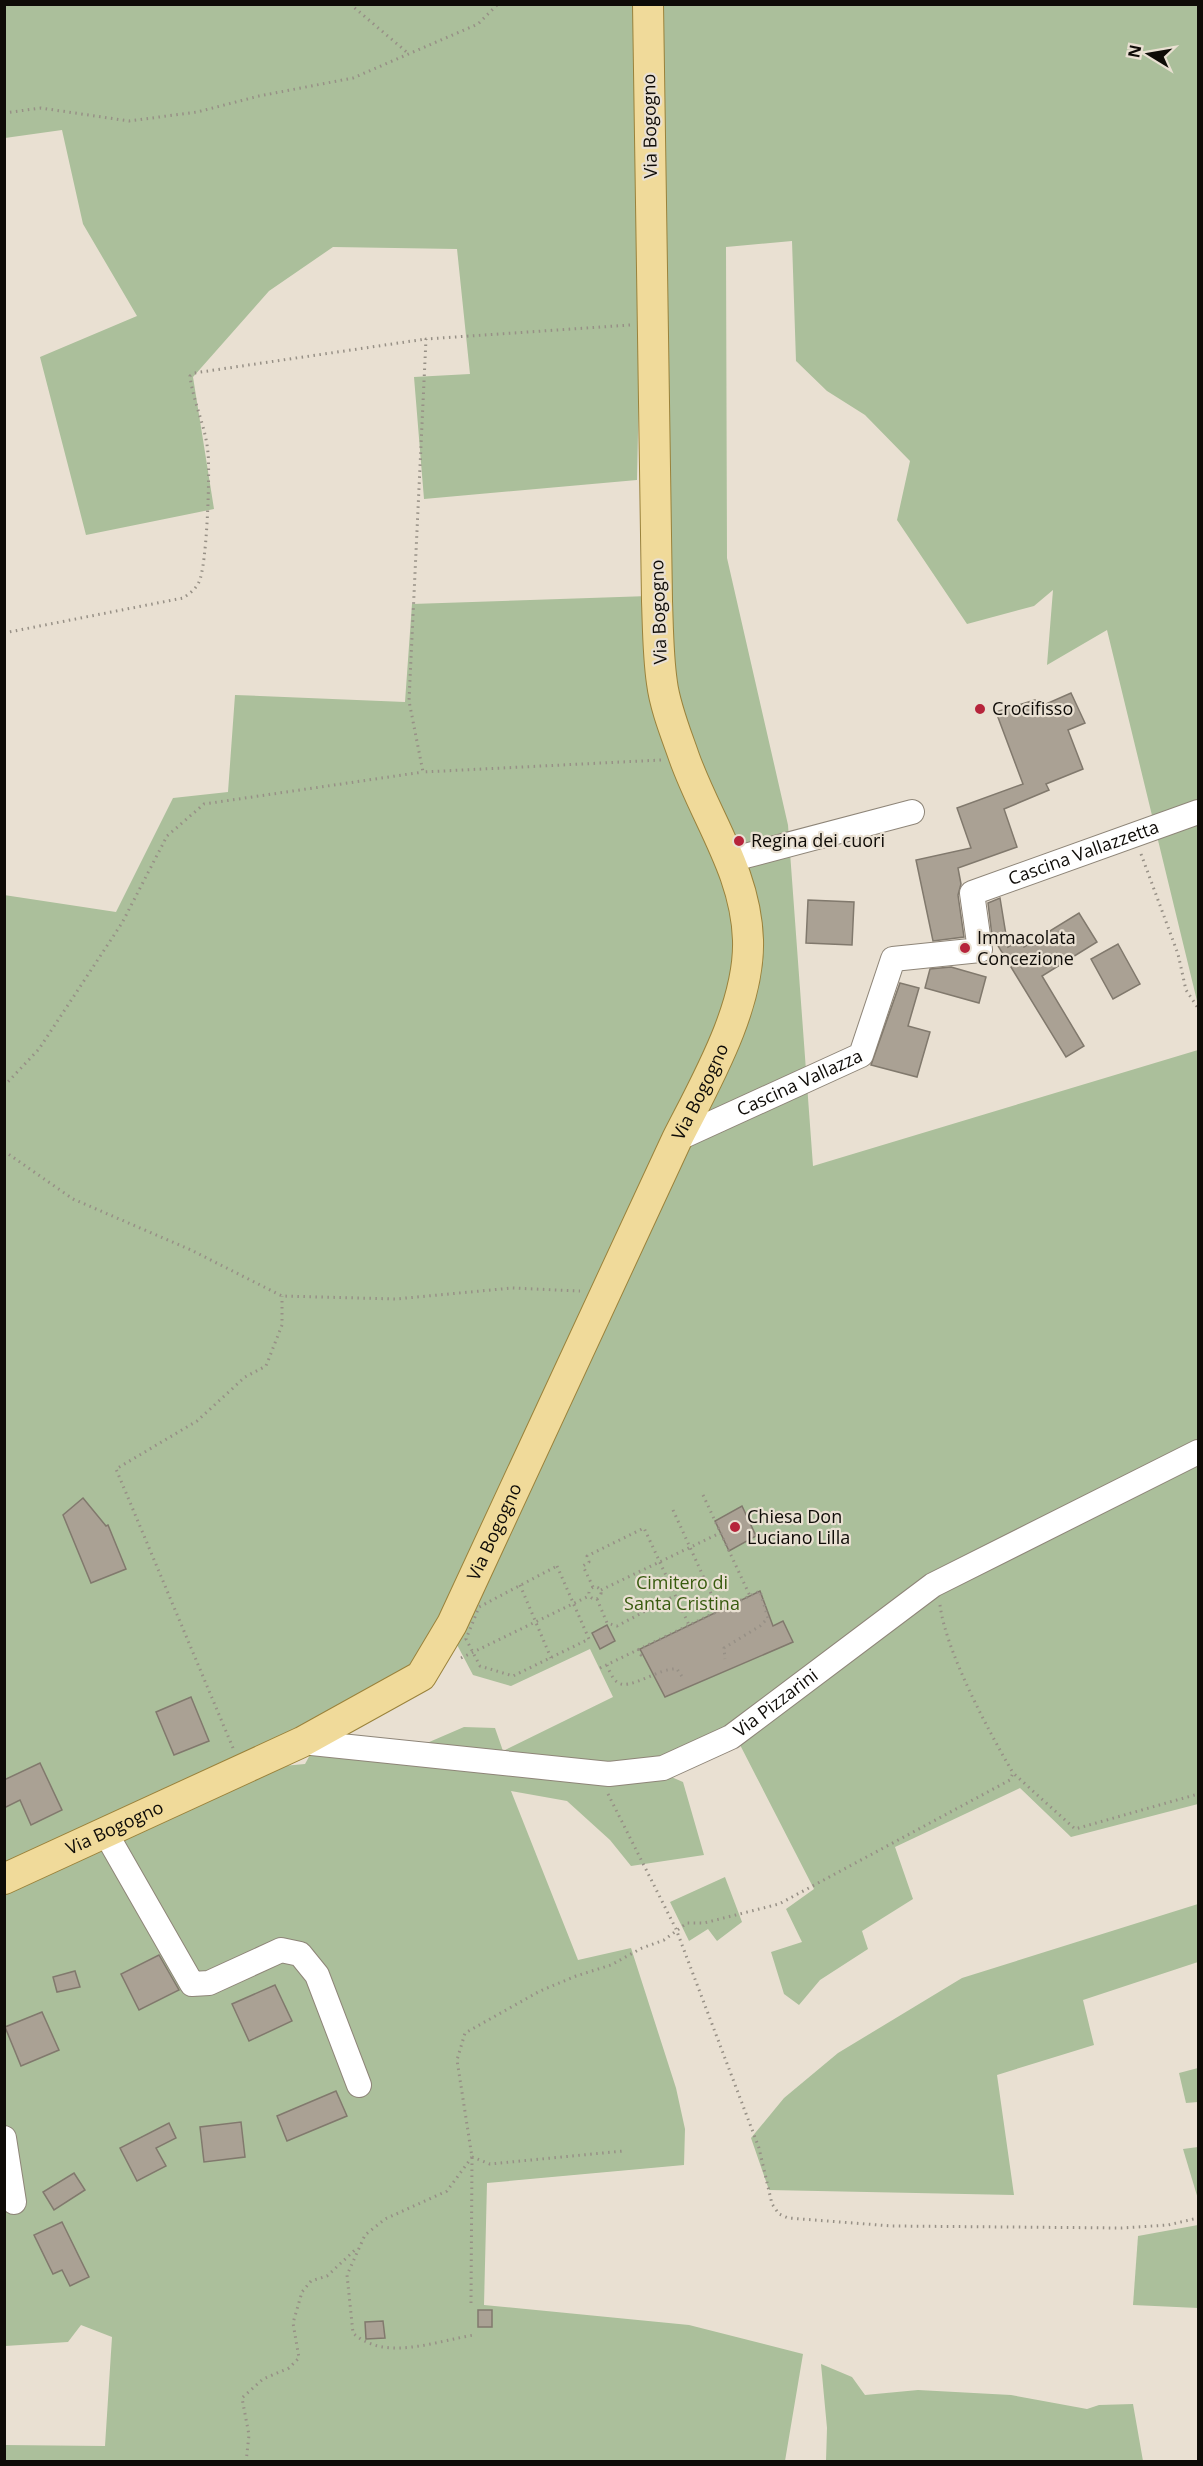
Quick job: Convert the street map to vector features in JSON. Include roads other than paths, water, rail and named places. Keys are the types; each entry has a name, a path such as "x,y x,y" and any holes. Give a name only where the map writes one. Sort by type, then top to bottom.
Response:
{"main road":[{"name":"Via Bogogno","path":"4,1879 302,1742 421,1676 452,1624 677,1139 707,1081 740,998 748,942 746,910 730,860 684,759 662,685 657,601 648,4"}],"street":[{"path":"730,860 912,812"},
{"name":"Cascina Vallazzetta","path":"971,895 1198,812"},
{"name":"Cascina Vallazza","path":"677,1139 861,1055 893,959 980,950 971,895"},
{"name":"Via Pizzarini","path":"302,1742 598,1773 663,1768 731,1737 940,1581 1198,1452"},
{"path":"105,1832 192,1984 209,1983 281,1950 300,1953 317,1975 358,2085"},
{"path":"4,2138 14,2202"}],"place":[{"name":"Crocifisso","path":"980,709"},
{"name":"Regina dei cuori","path":"739,841"},
{"name":"Immacolata Concezione","path":"965,948"},
{"name":"Chiesa Don Luciano Lilla","path":"735,1527"}],"park label":[{"name":"Cimitero di Santa Cristina","path":"682,1593"}]}
